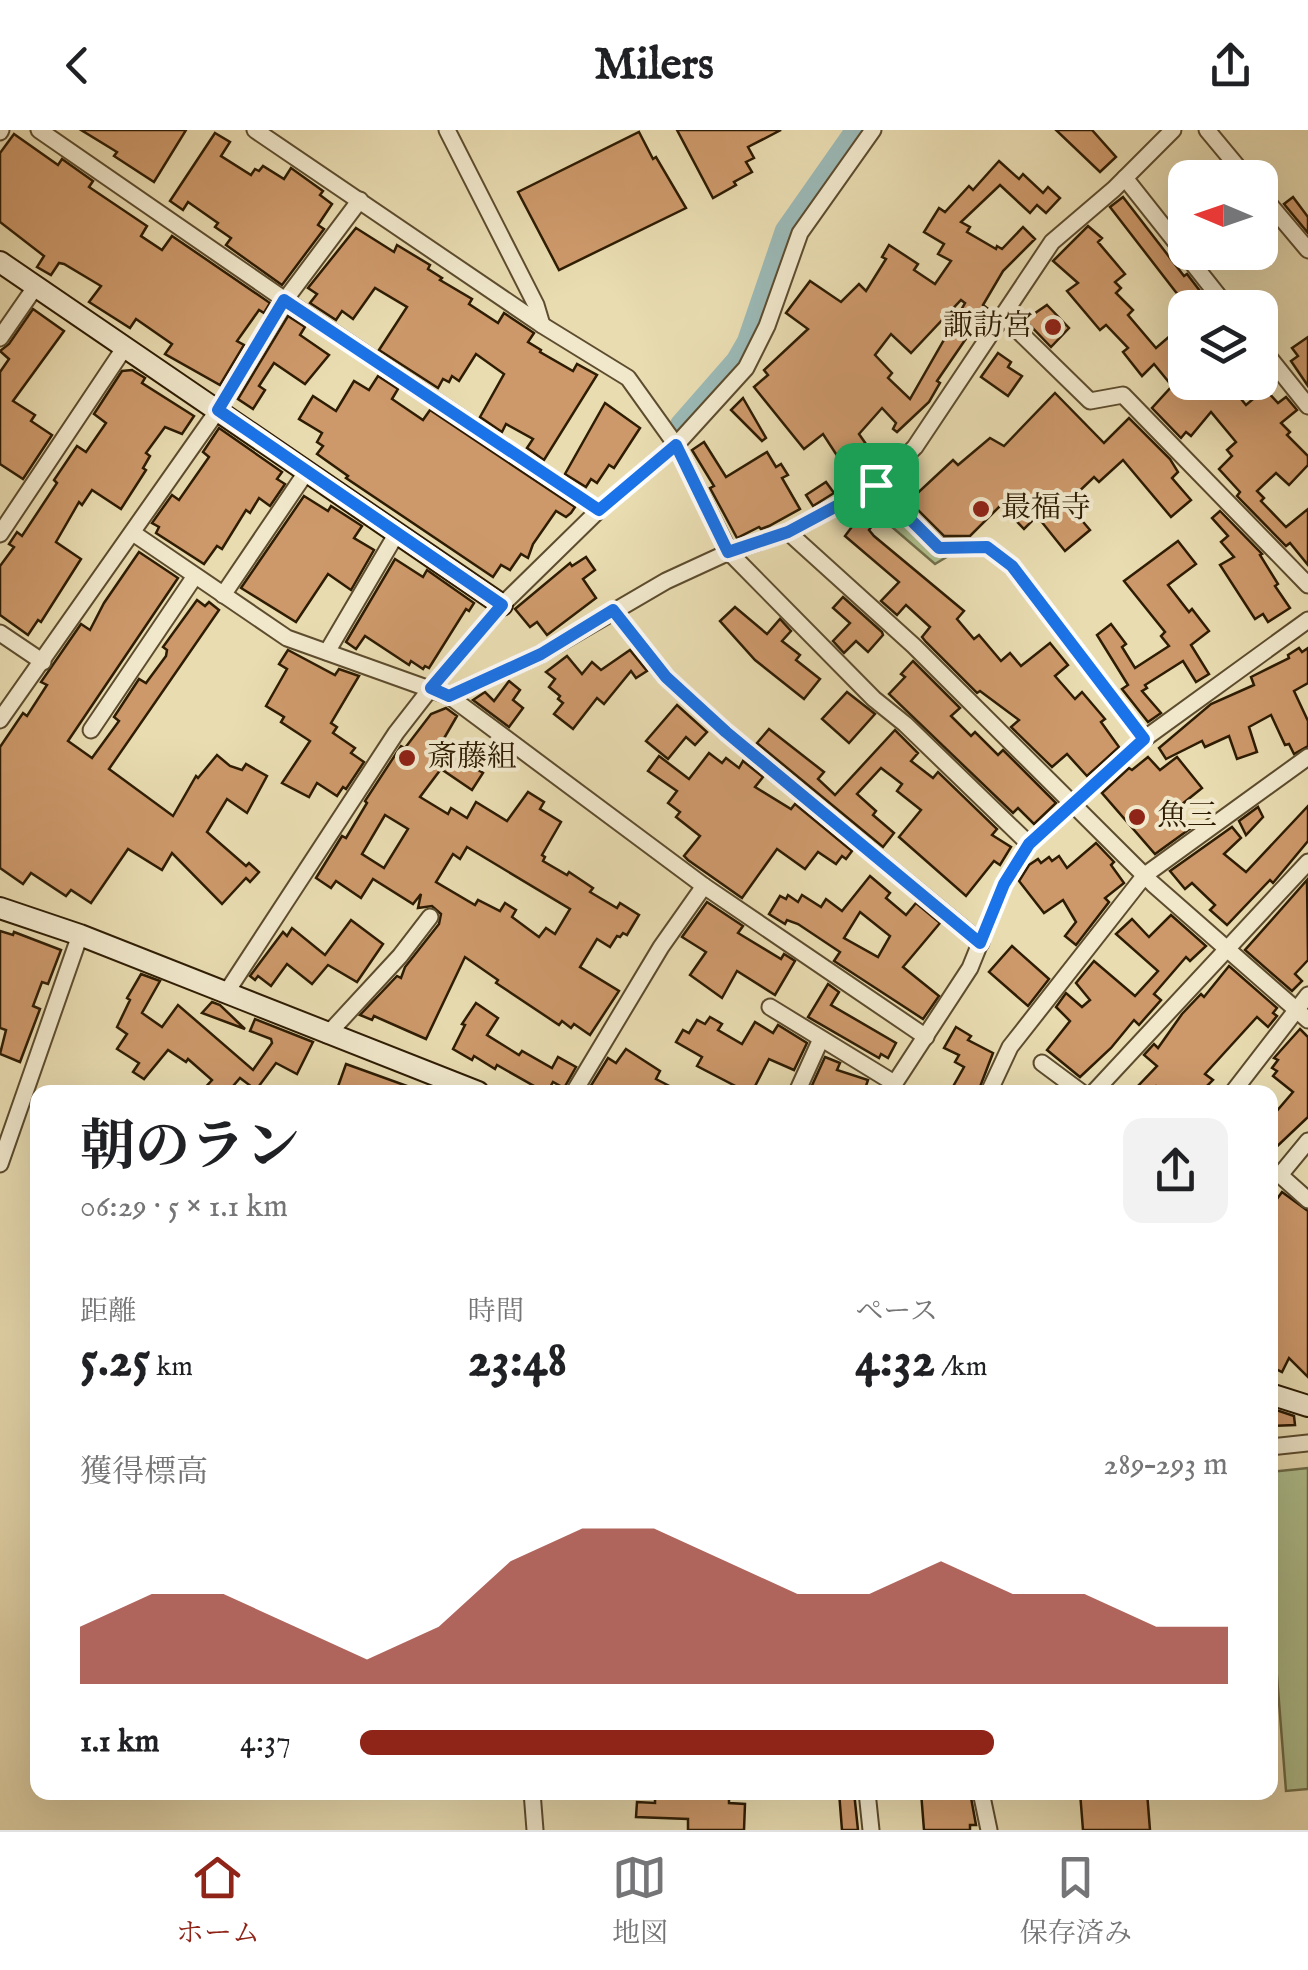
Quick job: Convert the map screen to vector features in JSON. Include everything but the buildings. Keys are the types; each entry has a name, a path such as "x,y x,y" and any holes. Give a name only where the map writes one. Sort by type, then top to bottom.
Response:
{"street":[{"path":"39,130 284,300 599,510"},
{"path":"255,130 542,326 628,378 676,445 728,552 874,699 1029,844"},
{"path":"448,130 536,304 542,326"},
{"path":"226,993 396,733 431,688 502,605 599,510 676,445 746,368 767,326 800,233 873,130"},
{"path":"449,696 541,654 666,580 728,552 788,532 876,485 915,447 1052,242 1173,130"},
{"path":"1206,130 1232,160"},
{"path":"1125,178 1214,290"},
{"path":"0,720 218,410 284,300 360,200"},
{"path":"1278,214 1308,250"},
{"path":"0,262 502,605"},
{"path":"0,338 36,286"},
{"path":"1002,315 1090,400 1123,395 1308,585"},
{"path":"0,534 126,348"},
{"path":"1278,368 1308,406"},
{"path":"223,594 307,472"},
{"path":"876,485 939,548 987,547 1012,566 1144,739"},
{"path":"788,532 914,646 1145,874 1302,1015"},
{"path":"133,533 287,638 449,696 704,886 926,1036"},
{"path":"327,652 397,533"},
{"path":"90,730 196,576"},
{"path":"613,610 666,677 726,732 980,943"},
{"path":"893,1085 970,968 1004,884 1029,844 1144,739 1308,620"},
{"path":"0,633 43,662"},
{"path":"993,1085 1010,1047 1145,874 1308,757"},
{"path":"1101,1085 1308,862"},
{"path":"578,1085 661,947 704,886"},
{"path":"0,908 80,935 459,1085"},
{"path":"327,1035 400,956 430,917"},
{"path":"0,1164 80,935"},
{"path":"1239,1085 1302,1015 1308,996"},
{"path":"770,1007 887,1085"},
{"path":"800,1085 821,1039"},
{"path":"1042,1063 1072,1085"},
{"path":"1278,1168 1308,1140"},
{"path":"1278,1174 1308,1200"},
{"path":"1278,1397 1308,1406"},
{"path":"1278,1446 1308,1443"},
{"path":"533,1800 535,1830"},
{"path":"868,1800 871,1830"},
{"path":"983,1800 989,1830"}],"green space":[{"path":"877,495 955,552 935,564 864,503"},
{"path":"1308,1468 1308,1789 1286,1791 1278,1689 1278,1471"}],"waterway":[{"path":"679,424 735,360 746,341 784,230 854,130"}],"place":[{"name":"諏訪宮","path":"1053,327"},
{"name":"最福寺","path":"981,509"},
{"name":"斎藤組","path":"407,758"},
{"name":"魚三","path":"1137,817"}],"route":[{"path":"284,300 599,510 676,445 728,552 788,532 876,485 939,548 987,547 1012,566 1144,739 1029,844 1004,884 980,943 726,732 666,677 613,610 541,654 449,696 431,688 502,605 218,410 284,300"}]}
